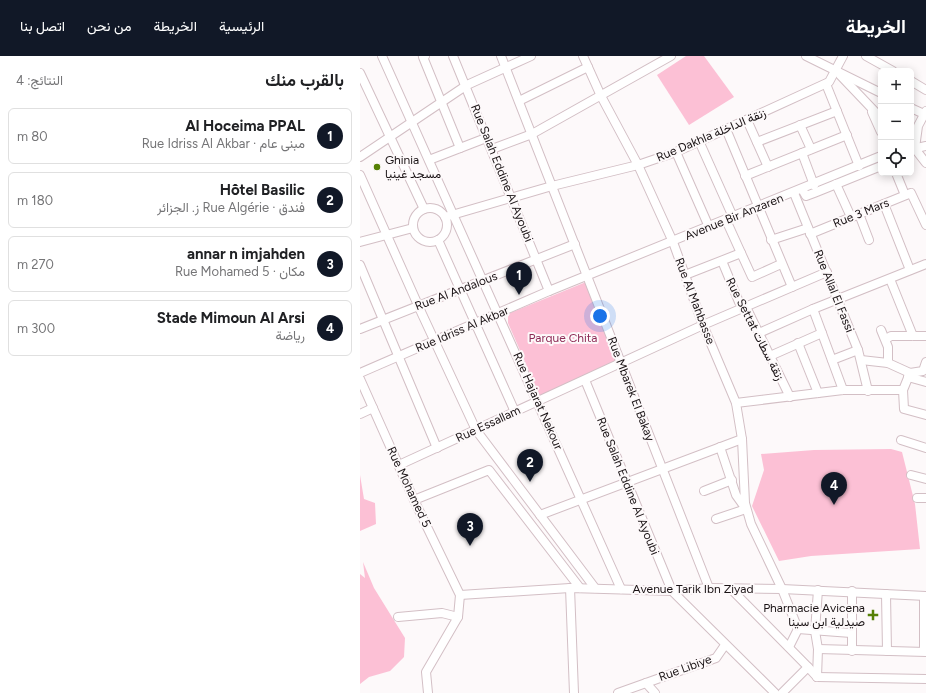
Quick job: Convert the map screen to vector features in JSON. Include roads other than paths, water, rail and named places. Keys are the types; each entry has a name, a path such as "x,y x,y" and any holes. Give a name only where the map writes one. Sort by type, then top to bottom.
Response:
{"street":[{"name":"Rue Hajarat Nekour","path":"382,56 499,313 621,589"},
{"path":"425,56 423,57 440,102 460,148"},
{"name":"Rue Salah Eddine Al Ayoubi","path":"453,56 549,291"},
{"name":"Rue Mbarek El Bakay","path":"501,56 708,588"},
{"path":"360,157 466,85 531,56"},
{"name":"Rue Al Mahbasse","path":"584,56 601,96 638,165 673,242 703,326 736,403 742,439 746,508"},
{"path":"492,149 532,134 671,56"},
{"path":"806,56 878,92"},
{"path":"843,56 829,82 826,84 859,166"},
{"path":"866,56 888,68"},
{"path":"519,101 588,67"},
{"path":"835,70 878,115"},
{"path":"360,73 424,209"},
{"path":"914,83 926,90"},
{"name":"Rue Dakhla زنقة الداخلة","path":"444,217 552,186 638,165 676,152 826,84"},
{"path":"868,104 878,126"},
{"path":"914,109 925,114 918,126 914,140"},
{"path":"757,142 837,111"},
{"path":"747,120 768,167"},
{"path":"800,125 811,149"},
{"path":"726,129 781,264 792,287"},
{"path":"745,176 847,135"},
{"path":"429,160 486,138"},
{"path":"699,141 730,219 741,253 752,277 781,264"},
{"path":"914,147 926,146"},
{"path":"914,149 926,163"},
{"path":"676,152 709,227"},
{"path":"802,153 814,185"},
{"name":"Avenue Bir Anzaren","path":"587,276 814,185 878,157"},
{"path":"802,189 806,196 878,167"},
{"path":"360,175 418,306 476,430 595,588"},
{"path":"898,176 926,225"},
{"path":"836,184 851,217"},
{"name":"Rue Allal El Fassi","path":"794,193 858,350 868,391"},
{"name":"Rue 3 Mars","path":"771,240 809,231 851,217 908,194"},
{"path":"884,204 910,270"},
{"path":"424,209 436,209 444,217 447,222 446,231 438,240 425,241 420,239 413,228 415,215 424,209"},
{"path":"859,214 869,240"},
{"path":"360,242 413,228"},
{"path":"438,240 514,412"},
{"name":"Rue Al Andalous","path":"360,329 574,244"},
{"path":"685,275 741,253"},
{"name":"Rue Settat زنقة سطات","path":"722,261 739,302 746,307 790,397"},
{"path":"759,333 814,308 838,300 926,264"},
{"path":"360,265 437,448"},
{"name":"Rue Essallam","path":"399,465 621,363 826,272"},
{"name":"Rue Idriss Al Akbar","path":"360,373 587,276"},
{"path":"890,279 913,336"},
{"path":"814,308 843,390"},
{"path":"881,330 888,347 888,363"},
{"path":"770,356 822,333"},
{"path":"886,339 891,336 913,336 925,339"},
{"path":"798,343 818,393"},
{"path":"832,360 858,350"},
{"path":"861,360 888,363 909,375 926,382"},
{"path":"909,375 923,371 926,362"},
{"path":"909,375 903,390 904,409 926,415"},
{"name":"Rue Mohamed 5","path":"360,379 414,500 460,595"},
{"name":"Rue Salah Eddine Al Ayoubi","path":"585,380 672,591"},
{"path":"736,403 843,390 903,390"},
{"path":"360,414 373,408"},
{"path":"540,515 581,498 742,439"},
{"path":"901,440 926,448"},
{"path":"720,447 736,495 746,508 751,524 782,589 798,629 789,647"},
{"path":"414,500 489,470 580,588"},
{"path":"911,474 926,479"},
{"path":"704,490 732,480"},
{"path":"917,498 926,498"},
{"path":"716,519 746,508"},
{"path":"570,588 574,693"},
{"name":"Avenue Tarik Ibn Ziyad","path":"460,595 570,588 672,591 708,588 732,590 782,589 852,591 925,596"},
{"path":"732,590 817,677 926,679"},
{"path":"817,677 818,650 815,631 818,590"},
{"path":"672,591 774,693"},
{"path":"852,591 852,651"},
{"path":"886,594 887,651"},
{"path":"428,693 426,672 458,617 460,595"},
{"path":"818,650 925,651 925,596"},
{"path":"398,617 442,614 458,617"},
{"path":"798,629 851,633"},
{"name":"Rue Libiye","path":"619,693 716,658 725,645"},
{"path":"782,693 808,667"},
{"path":"646,683 655,693"}],"place":[{"name":"Ghinia مسجد غينيا","path":"377,167"},
{"name":"Al Hoceima PPAL","path":"519,295"},
{"name":"Hôtel Basilic","path":"530,482"},
{"name":"Stade Mimoun Al Arsi","path":"834,505"},
{"name":"annar n imjahden","path":"470,546"},
{"name":"Pharmacie Avicena صيدلية ابن سينا","path":"873,615"}],"park label":[{"name":"Parque Chita","path":"563,338"}]}
